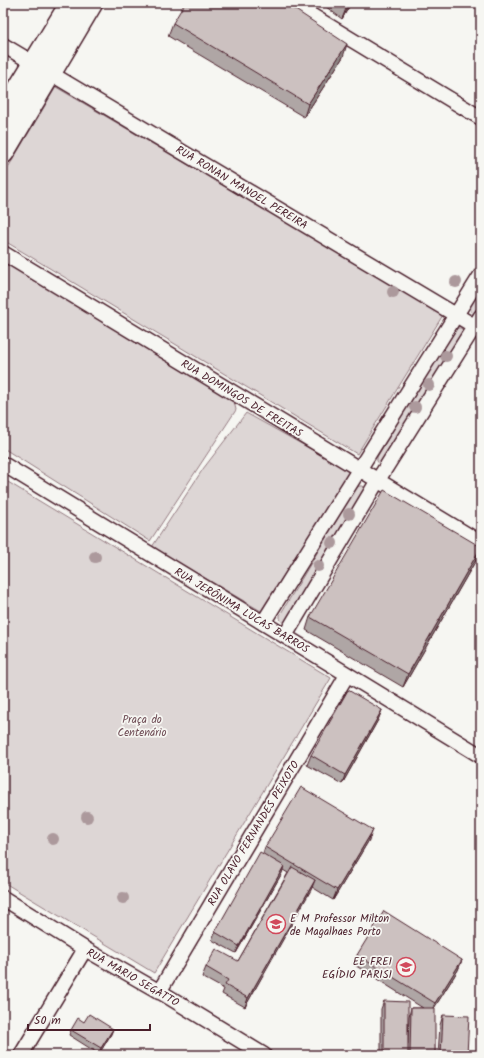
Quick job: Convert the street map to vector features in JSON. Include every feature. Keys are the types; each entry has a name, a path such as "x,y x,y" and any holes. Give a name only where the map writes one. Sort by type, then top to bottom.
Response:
{"street":[{"path":"3,153 71,3"},
{"path":"3,114 42,69 92,3"},
{"path":"291,3 481,118"},
{"name":"RUA RONAN MANOEL PEREIRA","path":"3,45 457,315 479,324"},
{"name":"RUA DOMINGOS DE FREITAS","path":"3,253 481,543"},
{"path":"263,623 481,276"},
{"path":"285,636 378,480 479,324"},
{"name":"RUA JERÔNIMA LUCAS BARROS","path":"3,464 481,756"},
{"name":"RUA OLAVO FERNANDES PEIXOTO","path":"159,992 347,675"},
{"name":"RUA MARIO SEGATTO","path":"3,898 85,949 264,1055"},
{"path":"22,1055 85,949"}],"green space":[{"path":"56,87 443,315 357,454 3,240 3,176"},
{"path":"3,261 234,401 236,410 150,541 3,448"},
{"path":"481,287 481,313 473,315 471,312 471,305 474,297"},
{"path":"456,328 461,328 464,332 380,465 377,461 377,457 452,331"},
{"path":"246,413 350,471 261,611 152,547 203,469"},
{"name":"Praça do Centenário","path":"3,479 331,678 154,973 3,882"},
{"path":"359,486 363,486 367,491 288,624 284,624 280,619 280,615 355,489"}],"building":[{"path":"185,3 285,3 347,44 308,104 173,23"},
{"path":"384,490 481,547 408,674 310,617"},
{"path":"348,690 382,710 345,775 311,755"},
{"path":"301,787 373,830 337,890 265,847"},
{"name":"E M Professor Milton de Magalhaes Porto","path":"260,852 284,866 239,946 215,932"},
{"name":"E M Professor Milton de Magalhaes Porto","path":"292,867 315,880 248,998 225,985 228,980 206,967 216,949 238,961"},
{"name":"EE FREI EGÍDIO PARISI","path":"384,911 462,960 435,1003 357,955"},
{"name":"EE FREI EGÍDIO PARISI","path":"384,1001 408,1002 408,1055 384,1055"},
{"path":"411,1008 435,1008 435,1055 410,1055"},
{"path":"89,1014 113,1029 101,1048 71,1030 78,1018 84,1022"},
{"path":"443,1015 469,1016 467,1055 441,1055"}],"place":[{"name":"E M Professor Milton de Magalhaes Porto","path":"276,924"},
{"name":"EE FREI EGÍDIO PARISI","path":"406,967"}]}
